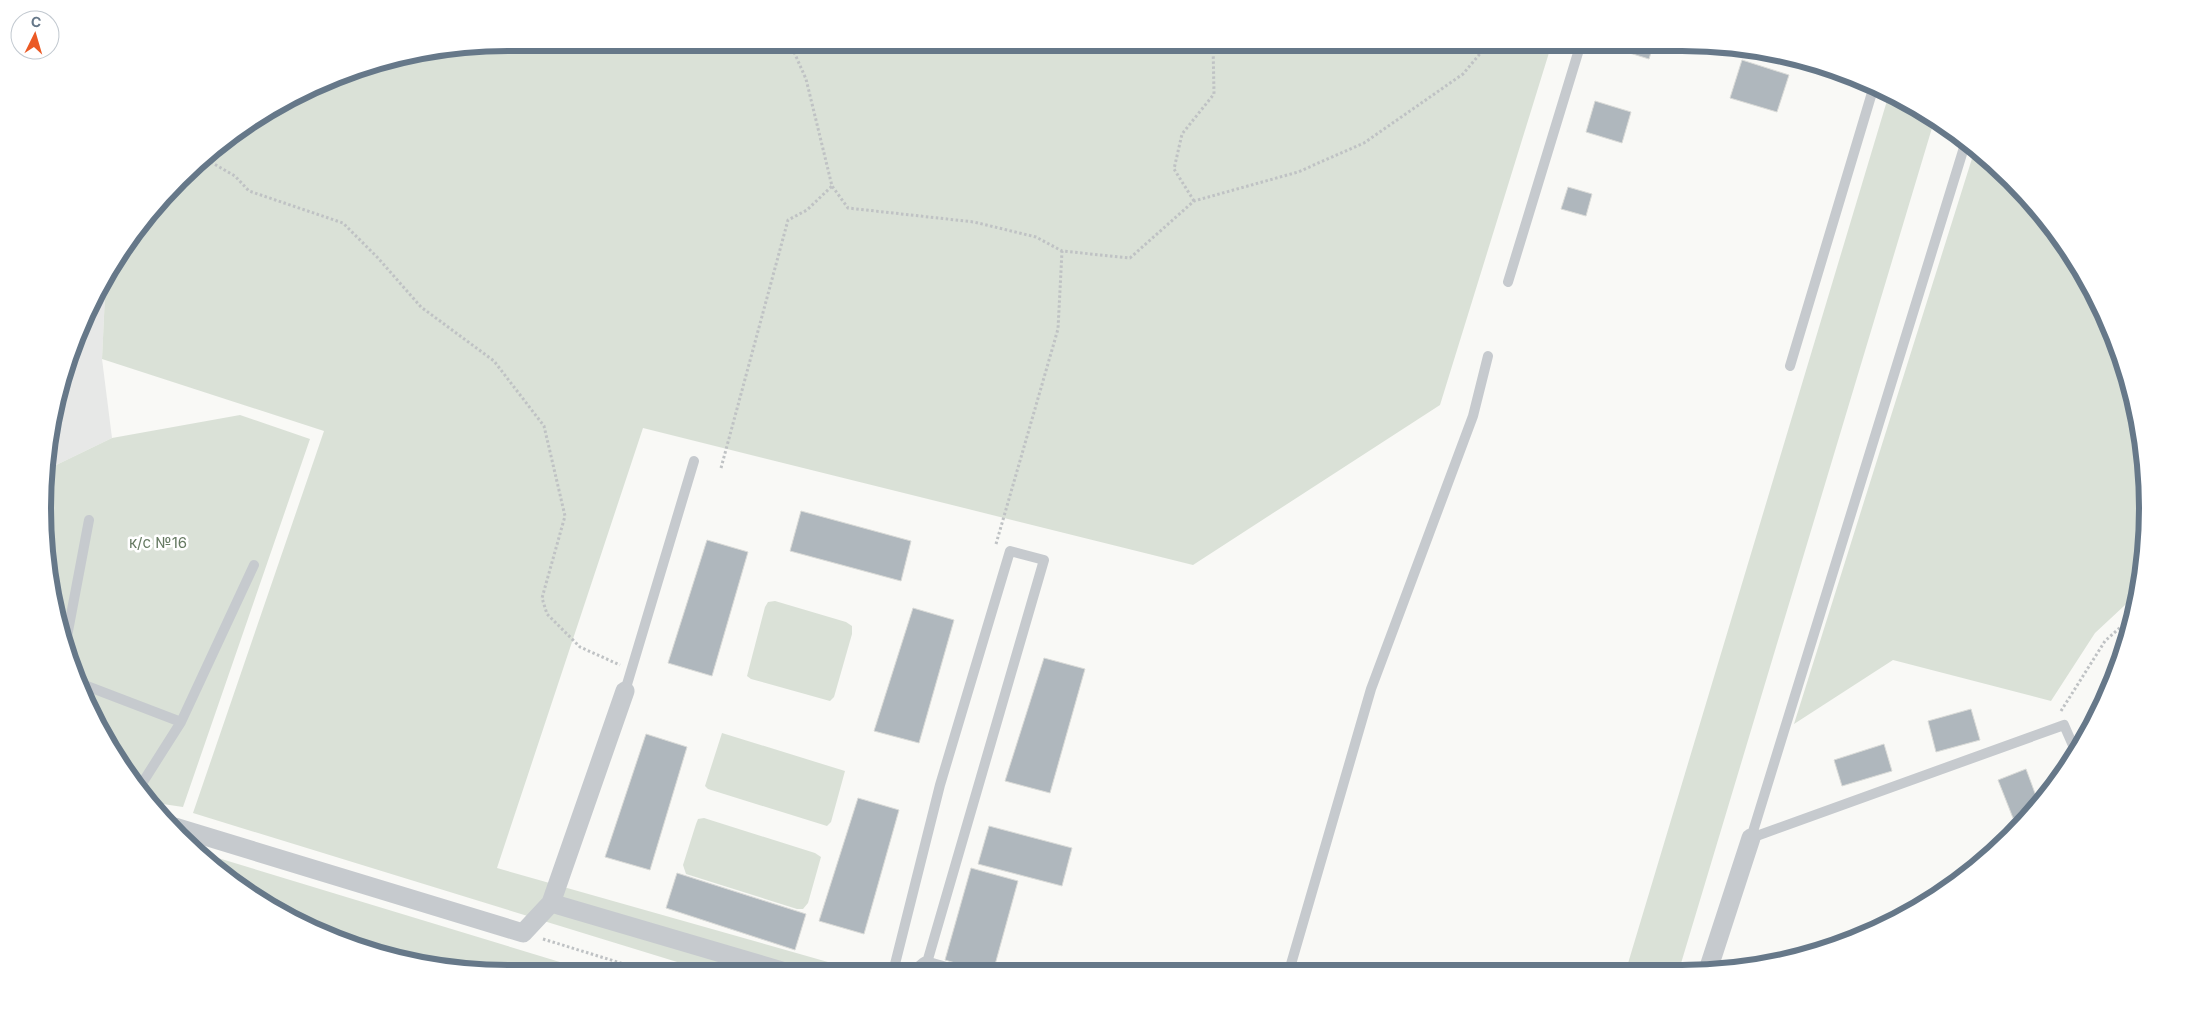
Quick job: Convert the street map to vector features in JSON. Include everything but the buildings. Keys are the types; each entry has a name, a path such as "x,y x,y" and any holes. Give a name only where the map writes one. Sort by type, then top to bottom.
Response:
{"street":[{"path":"184,830 523,933 551,903 625,691"},
{"path":"1710,964 1751,838"},
{"path":"551,903 762,965"}],"lane":[{"path":"1508,282 1578,51"},
{"path":"1790,366 1872,93"},
{"path":"1751,838 1964,149"},
{"path":"1291,965 1371,689 1473,416 1488,356"},
{"path":"625,691 694,461"},
{"path":"68,630 89,520"},
{"path":"895,965 940,785 1010,551 1044,560 924,965"},
{"path":"143,782 181,722 254,566"},
{"path":"87,686 181,722"},
{"path":"1751,838 2064,725 2073,745"}],"path":[{"path":"794,51 806,79 832,186 848,208 974,222 1036,237 1062,251 1130,258 1194,201 1298,172 1364,143 1462,74 1481,51"},
{"path":"1194,201 1174,168 1182,134 1214,94 1213,51"},
{"path":"211,162 235,176 249,191 342,224 378,258 422,307 494,361 544,426 565,516 542,598 548,614 580,647 631,670"},
{"path":"721,468 788,220 807,210 832,186"},
{"path":"995,548 1058,329 1062,251"},
{"path":"2064,725 2059,714 2105,641 2123,625"},
{"path":"523,933 627,965"}],"shaded area":[{"path":"105,293 102,359 112,438 53,466 60,419 75,361"}],"green space":[{"path":"508,51 1550,51 1440,405 1193,565 643,428 497,868 838,965 687,965 193,813 324,431 102,359 105,293 128,254 185,185 254,128 306,98 361,75 419,60 448,55"},
{"path":"1887,100 1933,126 1681,965 1628,965"},
{"path":"1973,156 2005,185 2062,254 2092,306 2115,361 2130,419 2138,478 2138,538 2129,601 2095,633 2051,701 1893,660 1794,724"},
{"name":"к/с №16","path":"240,415 310,439 183,807 161,804 128,762 112,736 98,710 75,655 60,597 52,538 53,466 112,438"},
{"path":"775,601 846,622 852,626 852,634 834,697 830,701 751,679 747,676 765,607 768,602"},
{"path":"722,733 845,771 831,822 827,826 708,789 705,786"},
{"path":"704,818 815,853 821,857 808,903 803,909 797,909 686,874 683,865 696,824 698,819"},
{"path":"214,857 570,965 508,965 448,961 419,956 361,941 306,918 280,904 254,888"}]}
